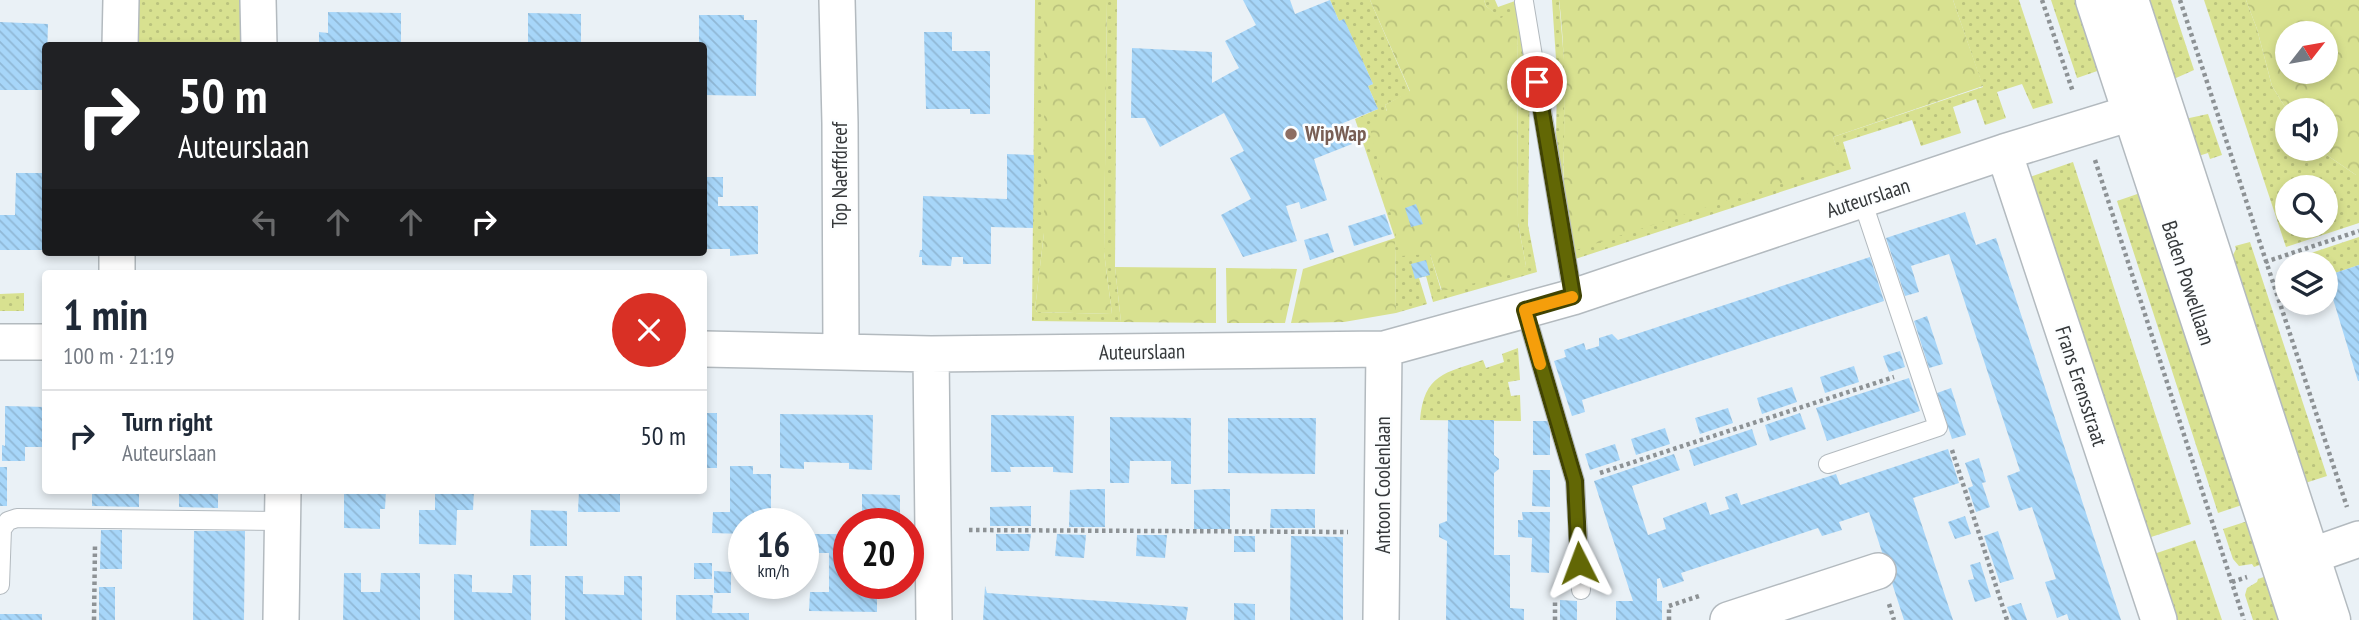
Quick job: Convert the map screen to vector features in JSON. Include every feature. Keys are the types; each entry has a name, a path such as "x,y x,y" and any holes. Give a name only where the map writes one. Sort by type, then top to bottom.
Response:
{"street":[{"path":"120,42 121,0"},
{"path":"258,0 259,42"},
{"name":"Top Naeffdreef","path":"837,0 841,350"},
{"name":"Baden Powelllaan","path":"2095,0 2148,108 2296,561 2331,620"},
{"name":"Baden Powelllaan","path":"2129,0 2148,108"},
{"name":"Auteurslaan","path":"707,349 931,354 1384,349 1573,296 2004,152 2148,108"},
{"name":"Frans Erensstraat","path":"2004,152 2159,620"},
{"path":"0,341 42,342"},
{"name":"Antoon Coolenlaan","path":"1381,620 1384,349"},
{"path":"931,354 934,620"},
{"path":"281,620 282,505"},
{"path":"2296,561 2358,539"},
{"name":"Baden Powelllaan","path":"2296,561 2299,620"},
{"path":"1728,620 1878,570"}],"lane":[{"path":"1524,2 1573,296"},
{"path":"1828,464 1938,427 1862,200"},
{"path":"1525,310 1575,481 1581,590"},
{"path":"0,585 2,529 8,522 18,518 96,519 282,505"}],"path":[{"path":"2042,0 2244,620"},
{"path":"2180,0 2358,539"},
{"path":"2265,262 2359,231"},
{"path":"1575,481 1918,369"},
{"path":"1938,427 1945,430 2007,620"},
{"path":"94,620 96,519"},
{"path":"933,530 1382,533"}],"green space":[{"path":"135,0 241,0 242,42 135,42"},
{"path":"1035,0 1044,0 1044,233 1035,309 1037,312 1112,314 1104,252 1107,0 1117,0 1115,267 1121,322 1032,321"},
{"path":"1044,0 1107,0 1104,252 1112,314 1037,312 1035,309 1044,233"},
{"path":"1330,0 1370,0 1410,92 1385,105 1441,290 1526,266 1518,223 1517,10 1501,19 1486,6 1484,0 1495,0 1498,7 1515,1 1519,4 1530,66 1528,225 1537,272 1433,302 1426,276 1415,279 1419,278 1427,304 1396,313 1395,238 1355,119 1378,109 1368,86 1373,84 1344,20 1339,21"},
{"path":"1370,0 1484,0 1486,6 1501,18 1517,9 1518,223 1526,266 1512,274 1442,291 1430,254 1401,256 1369,124 1387,111 1385,105 1410,91"},
{"path":"1552,0 1559,0 1565,72 1563,208 1841,163 1833,137 1983,87 1953,0 2019,0 2053,103 2033,109 2022,84 1997,92 2006,118 1985,125 1976,99 1953,107 1961,133 1921,146 1912,120 1843,142 1851,169 1563,263 1555,208 1557,74"},
{"path":"1559,0 1953,0 1983,86 1833,137 1842,163 1567,253 1564,63"},
{"path":"2051,0 2084,0 2106,68 2077,78"},
{"path":"2141,0 2171,0 2194,70 2167,82"},
{"path":"2204,0 2246,0 2257,29 2272,86 2280,98 2275,98 2275,161 2336,161 2359,175 2359,223 2338,230 2338,175 2275,175 2275,214"},
{"path":"2246,0 2359,0 2359,175 2336,161 2338,161 2338,98 2280,98 2272,86 2257,29"},
{"path":"2208,114 2222,155 2210,159 2208,153 2192,158 2180,120"},
{"path":"2073,162 2191,524 2148,538 2030,177"},
{"path":"2146,191 2248,503 2218,513 2117,201"},
{"path":"2359,237 2359,265 2338,272 2338,252 2314,252"},
{"path":"1395,238 1396,313 1344,322 1291,323 1303,269"},
{"path":"2283,238 2313,238 2286,247"},
{"path":"2250,242 2327,476 2299,485 2228,265 2235,246"},
{"path":"1115,267 1216,268 1216,323 1121,322"},
{"path":"1226,268 1297,269 1285,323 1227,323"},
{"path":"24,293 24,311 0,311 0,294"},
{"path":"1518,348 1520,380 1508,382 1511,396 1520,395 1521,421 1420,420 1426,393 1439,378 1483,360 1486,368 1504,362 1502,354"},
{"path":"2254,519 2268,562 2254,567 2252,564 2239,566 2233,559 2223,529"},
{"path":"2195,540 2222,620 2172,620 2151,555"},
{"path":"2272,574 2287,620 2253,620 2245,595 2247,588 2258,579"}],"building":[{"name":"WipWap","path":"1243,0 1290,0 1295,14 1330,0 1339,21 1344,19 1373,84 1368,86 1378,109 1343,123 1352,144 1314,159 1327,200 1301,209 1299,202 1286,206 1297,241 1243,257 1221,215 1251,199 1230,158 1244,151 1224,113 1160,147 1145,118 1131,118 1132,48 1212,52 1212,83 1239,68 1225,41 1256,25"},
{"path":"328,12 401,13 401,42 319,42 319,32 328,33"},
{"path":"528,13 581,14 581,42 528,42"},
{"path":"699,15 744,15 744,20 757,20 756,96 707,95 707,42 699,42"},
{"path":"0,22 48,24 47,42 42,42 42,90 0,90"},
{"path":"924,32 952,32 952,51 990,51 990,114 970,114 970,109 926,109"},
{"path":"1007,154 1034,155 1033,228 991,227 991,264 963,264 963,257 952,257 951,266 922,265 922,257 919,257 922,250 923,196 1007,199"},
{"path":"16,173 42,173 42,250 0,250 0,215 15,215"},
{"path":"707,177 723,177 723,197 718,197 718,206 758,206 758,254 730,256 730,249 707,249"},
{"path":"1416,204 1423,224 1411,227 1405,208"},
{"path":"1965,212 1976,245 1996,238 2121,620 2069,620 2067,614 2057,618 2045,582 2056,579 2032,507 2019,511 2007,476 2020,471 1949,254 1911,266 1919,292 1905,296 1886,238"},
{"path":"1385,214 1392,234 1354,246 1348,226"},
{"path":"1328,233 1334,252 1310,260 1304,240"},
{"path":"1870,257 1884,301 1582,400 1585,412 1572,416 1554,361 1566,357 1564,350 1584,343 1586,350 1599,346 1599,338 1612,334 1618,340"},
{"path":"1426,260 1430,275 1415,279 1411,264"},
{"path":"2359,265 2359,381 2338,315 2338,272"},
{"path":"1927,316 1943,364 1929,368 1914,321"},
{"path":"1900,351 1905,367 1889,372 1883,356"},
{"path":"1854,366 1859,382 1825,393 1820,377"},
{"path":"1909,378 1920,411 1827,441 1816,408"},
{"path":"1792,387 1797,402 1762,414 1757,398"},
{"path":"1951,388 1966,435 1952,439 1937,393"},
{"path":"5,406 42,407 42,447 25,447 25,461 2,461 2,445 5,446"},
{"path":"1728,408 1733,423 1700,434 1695,418"},
{"path":"707,413 717,413 717,468 707,468"},
{"path":"1800,413 1806,429 1770,441 1765,425"},
{"path":"780,414 873,415 872,470 849,469 849,463 804,462 804,469 780,468"},
{"path":"991,415 1074,416 1073,473 1053,472 1053,467 1010,467 1011,472 991,472"},
{"path":"1110,417 1191,418 1191,484 1171,484 1171,461 1130,461 1129,483 1110,483"},
{"path":"1228,418 1316,418 1315,474 1228,473"},
{"path":"1448,420 1494,420 1494,455 1499,459 1499,469 1494,473 1494,555 1510,555 1510,608 1524,609 1524,620 1446,620 1447,541 1439,537 1439,524 1447,521"},
{"path":"1533,421 1550,421 1550,455 1533,455"},
{"path":"1665,428 1670,444 1636,455 1631,439"},
{"path":"1752,429 1757,445 1694,466 1689,450"},
{"path":"1615,444 1620,460 1590,470 1585,454"},
{"path":"1948,449 1959,483 1913,498 1953,620 1904,620 1869,512 1839,522 1842,530 1822,536 1818,528 1681,573 1684,581 1663,588 1660,578 1657,579 1657,601 1662,601 1662,620 1616,620 1616,601 1633,601 1594,481 1674,454 1680,470 1632,486 1648,535 1666,529 1663,518 1706,502 1710,515 1729,509 1725,497 1737,493 1741,505 1836,474 1840,485"},
{"path":"1979,458 1986,482 1982,483 1990,507 1976,512 1968,488 1973,486 1965,463"},
{"path":"730,466 753,466 753,474 771,474 771,508 730,508"},
{"path":"0,467 7,467 7,506 0,506"},
{"path":"1533,470 1550,470 1550,507 1532,506"},
{"path":"1105,489 1105,527 1069,527 1070,490"},
{"path":"1230,489 1230,529 1194,529 1194,490"},
{"path":"92,494 139,494 139,507 92,506"},
{"path":"179,494 218,494 218,508 179,507"},
{"path":"344,494 386,494 385,509 380,509 380,529 344,528"},
{"path":"435,494 474,494 473,510 457,510 456,545 419,544 419,510 435,510"},
{"path":"579,494 620,494 620,512 578,512"},
{"path":"862,494 900,495 900,508 862,508"},
{"path":"1031,506 1031,526 990,526 990,507"},
{"path":"1271,509 1315,509 1315,528 1270,528"},
{"path":"531,510 567,511 567,546 530,546"},
{"path":"713,512 728,512 728,534 712,533"},
{"path":"1522,512 1550,512 1549,573 1531,572 1532,538 1518,537 1518,520 1523,520"},
{"path":"1965,516 1971,534 1955,539 1948,522"},
{"path":"101,530 122,530 122,569 100,569"},
{"path":"194,531 245,531 244,620 193,620"},
{"path":"1998,531 2014,579 2000,583 1984,536"},
{"path":"819,534 833,534 833,599 877,599 877,612 809,611 810,599 819,599 819,592 829,592 829,553 819,553"},
{"path":"996,534 1031,534 1029,551 996,551"},
{"path":"1057,534 1086,535 1084,558 1055,556"},
{"path":"1137,535 1167,535 1165,558 1136,556"},
{"path":"1234,536 1255,536 1255,552 1234,552"},
{"path":"1291,536 1343,537 1343,620 1290,620"},
{"path":"1980,562 1991,597 1975,602 1968,580 1974,579 1970,565"},
{"path":"694,563 712,563 712,579 694,579"},
{"path":"714,571 728,572 728,593 714,593"},
{"path":"344,573 361,573 361,592 380,592 381,573 420,573 420,620 343,620"},
{"path":"454,574 472,575 472,592 512,593 513,575 531,575 531,620 454,620"},
{"path":"565,576 583,576 583,594 624,595 624,576 642,576 642,620 565,620"},
{"path":"985,586 987,593 1188,607 1186,620 983,620"},
{"path":"99,587 115,587 115,620 99,620"},
{"path":"676,595 713,595 712,613 749,613 749,620 676,620"},
{"path":"1560,600 1577,601 1577,620 1560,620"},
{"path":"1234,603 1255,604 1255,620 1234,620"},
{"path":"2021,603 2027,620 2012,620 2007,607"},
{"path":"0,614 42,614 42,620 0,620"}],"slow traffic":[{"path":"1540,364 1525,310 1572,297"}],"place":[{"name":"WipWap","path":"1291,134"}],"route":[{"path":"1537,82 1573,296 1525,310 1575,481 1579,563"}]}
